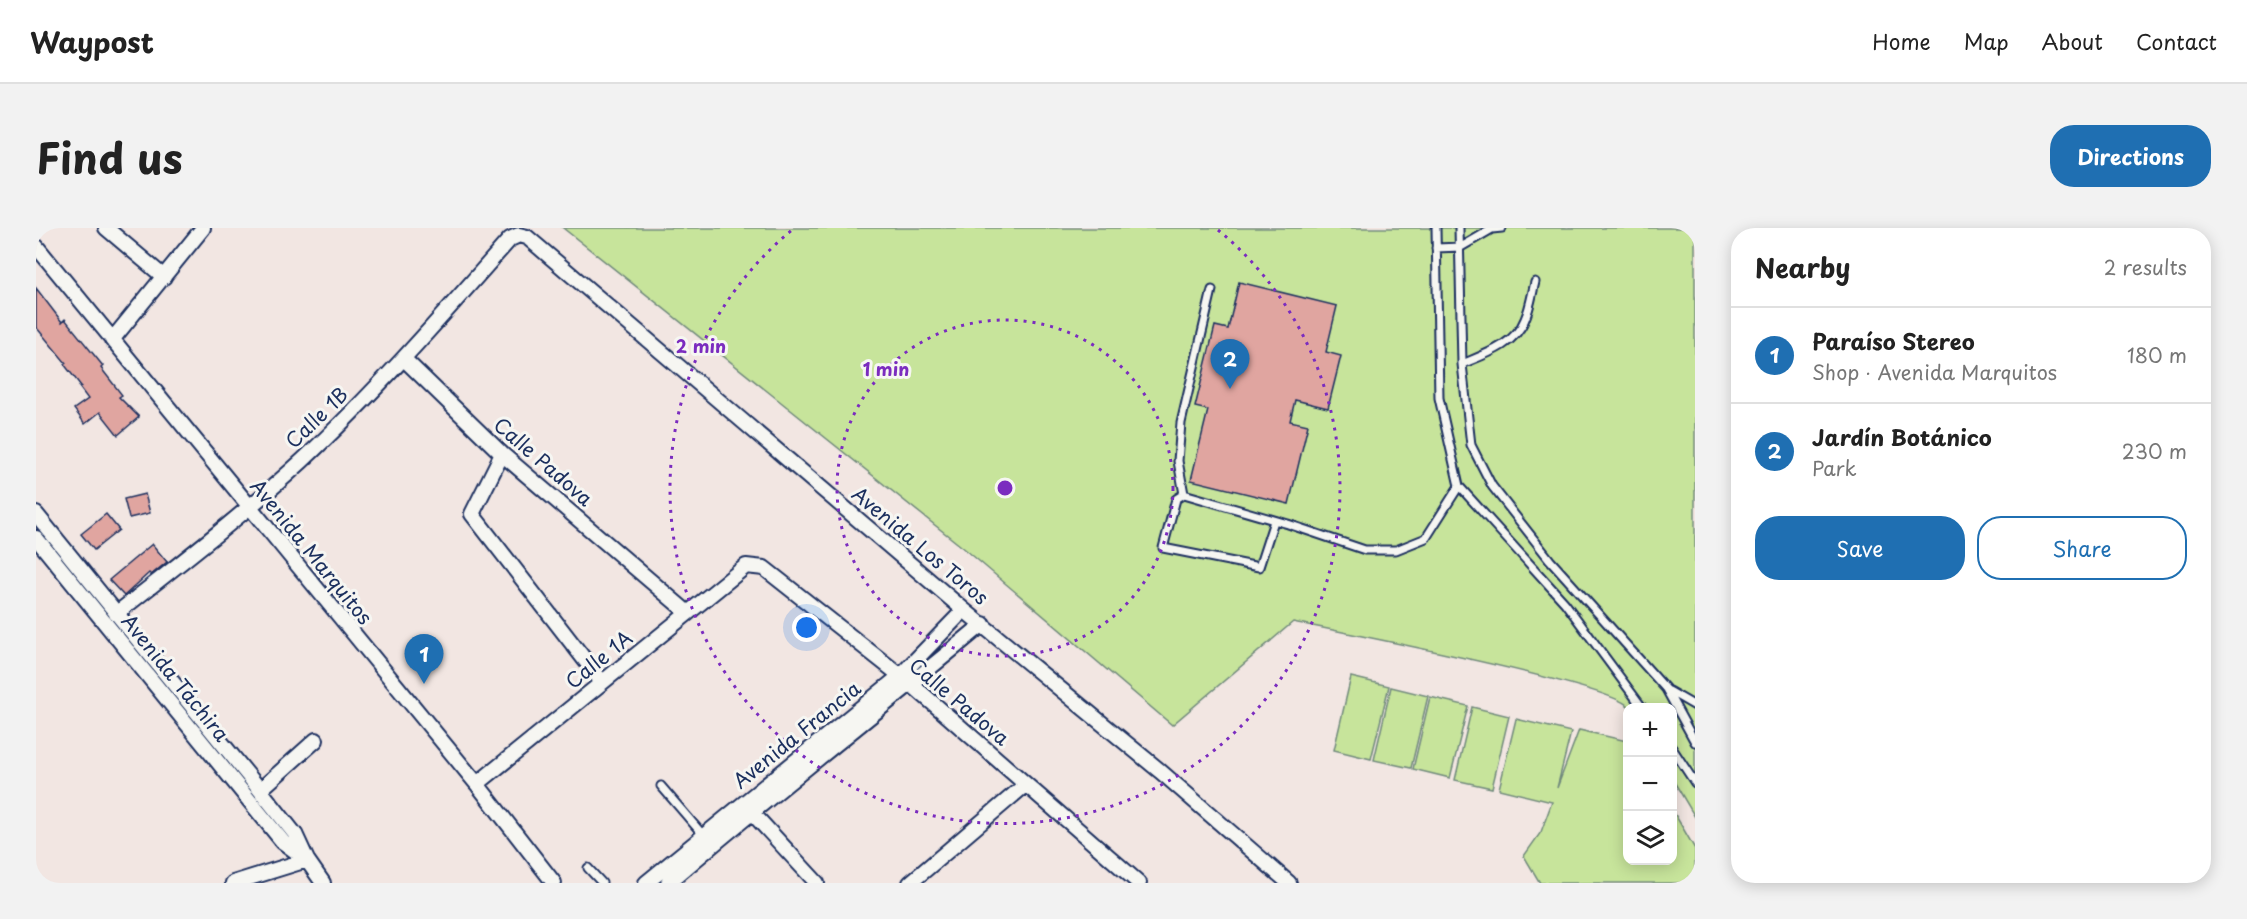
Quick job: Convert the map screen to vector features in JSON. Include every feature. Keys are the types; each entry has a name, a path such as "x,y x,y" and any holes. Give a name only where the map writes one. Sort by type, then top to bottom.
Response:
{"street":[{"path":"106,228 164,278"},
{"path":"112,340 203,228"},
{"name":"Calle 1B","path":"116,614 249,508 303,460 404,359 510,239 519,236 527,237"},
{"name":"Avenida Los Toros","path":"527,237 964,610 1160,771 1289,883"},
{"name":"Avenida Marquitos","path":"36,246 477,784 554,883"},
{"name":"Calle Padova","path":"404,359 502,454 688,613"},
{"path":"502,454 471,514 602,682"},
{"path":"36,514 260,790 289,838 323,883"},
{"name":"Avenida Táchira","path":"36,538 289,838"},
{"name":"Calle Padova","path":"746,566 764,568 905,680 1138,883"},
{"name":"Calle 1A","path":"477,784 746,566"},
{"name":"Avenida Francia","path":"905,680 964,610"},
{"name":"Avenida Francia","path":"668,883 747,808 905,680 983,624"},
{"path":"260,790 316,740"},
{"path":"910,883 1025,785"},
{"path":"747,808 817,883"},
{"name":"Avenida Francia","path":"646,883 704,836 747,808"},
{"path":"233,883 307,860"}],"lane":[{"path":"1436,228 1439,398 1459,486 1564,603 1638,703"},
{"path":"1459,228 1462,364 1472,445 1492,486 1550,560 1666,689 1695,742"},
{"path":"1436,248 1461,247 1491,229 1502,228"},
{"path":"1462,364 1501,347 1512,338 1525,320 1535,282"},
{"path":"1184,494 1178,461 1181,423 1212,290"},
{"path":"1274,521 1259,567 1163,548 1176,499 1184,494 1274,521 1365,550 1396,550 1426,538 1459,486"},
{"path":"1666,689 1695,706"},
{"path":"1677,756 1695,783"},
{"path":"661,786 704,836"},
{"path":"588,868 603,883"}],"green space":[{"path":"563,228 1695,228 1695,817 1677,787 1677,703 1623,703 1612,697 1528,673 1293,622 1172,725 966,550"},
{"path":"1351,677 1389,686 1371,759 1334,750"},
{"path":"1391,687 1428,696 1411,768 1374,760"},
{"path":"1430,697 1468,706 1450,778 1413,769"},
{"path":"1472,707 1509,716 1492,788 1455,780"},
{"path":"1516,719 1571,732 1557,788 1579,730 1623,740 1623,865 1677,865 1677,818 1695,849 1695,881 1691,883 1540,883 1524,856 1541,832 1552,802 1499,789"}],"building":[{"path":"1239,282 1337,306 1326,352 1341,356 1328,408 1295,400 1290,421 1308,425 1289,504 1191,480 1208,410 1195,407 1215,326 1228,329"},
{"path":"36,288 62,322 65,319 103,366 101,368 122,395 119,397 139,417 118,435 100,412 85,424 74,409 88,399 64,364 66,363 36,327"},
{"path":"145,494 150,513 129,518 124,499"},
{"path":"106,514 119,530 94,550 81,534"},
{"path":"152,544 167,562 151,575 149,573 124,596 109,580"}],"place":[{"name":"Jardín Botánico","path":"1230,389"},
{"name":"Paraíso Stereo","path":"424,684"}]}
